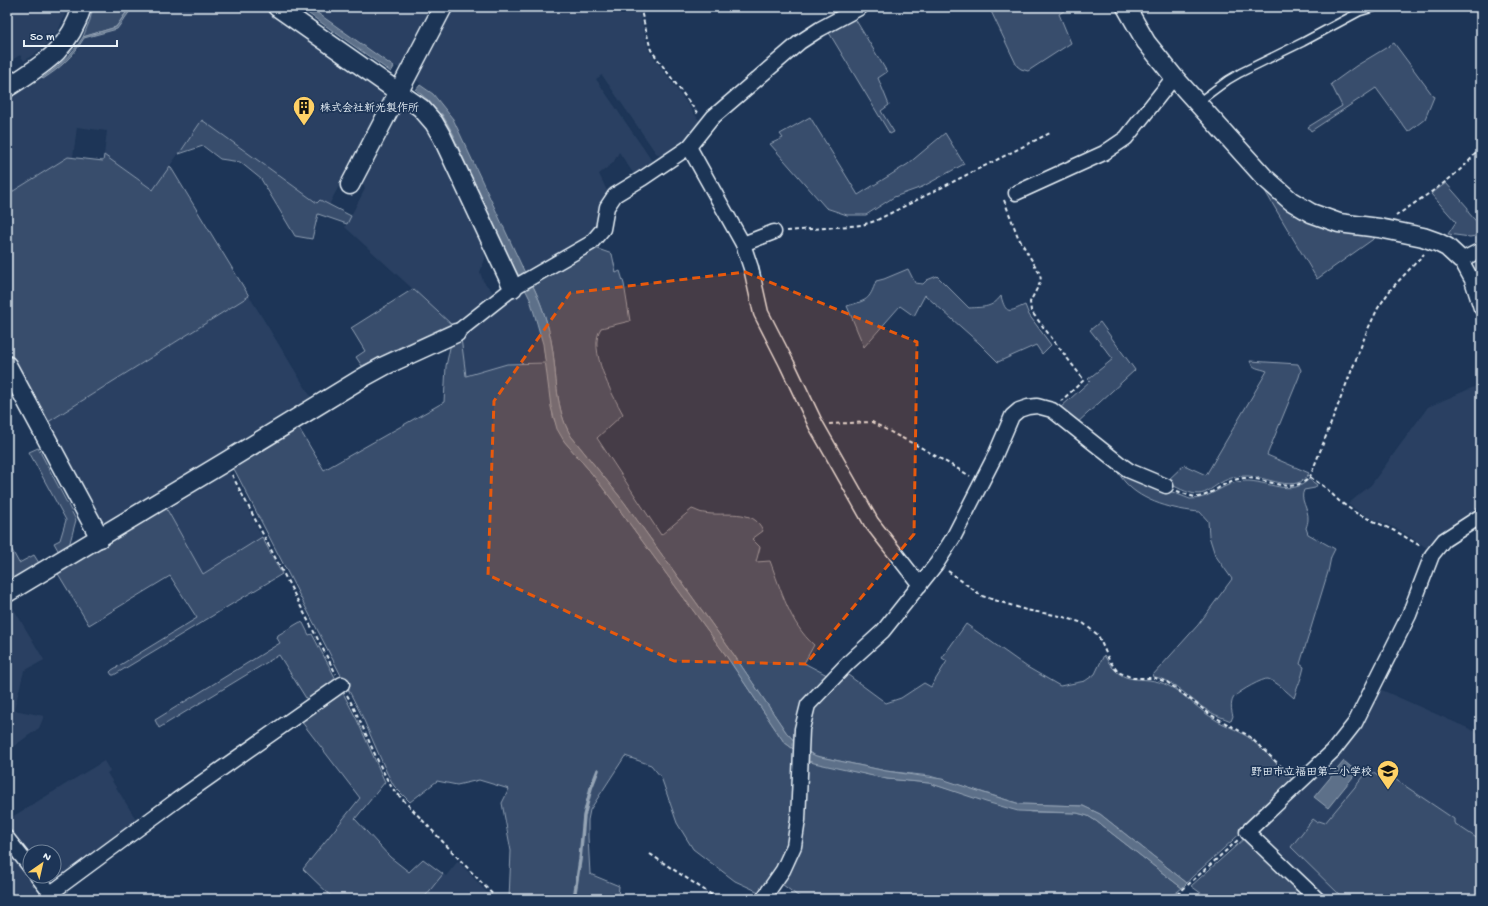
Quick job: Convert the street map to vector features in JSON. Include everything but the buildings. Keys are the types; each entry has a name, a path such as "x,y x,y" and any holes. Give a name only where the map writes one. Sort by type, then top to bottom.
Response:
{"street":[{"path":"7,88 54,56 69,38 78,23 82,7"},
{"path":"277,7 421,108 434,123 513,288"},
{"path":"350,185 443,7"},
{"path":"7,593 364,377 384,366 456,333 513,288 591,244 603,229 607,207 615,194 643,178 689,147 706,125 800,42 820,29 861,7"},
{"path":"1126,7 1146,42 1174,77 1264,177 1291,201 1311,213 1339,223 1379,228 1423,237 1447,247 1462,260 1472,280 1481,308"},
{"path":"1016,193 1104,153 1126,138 1174,77"},
{"path":"689,147 743,244 751,268 760,314 787,364 816,425 871,522 920,585"},
{"path":"743,244 774,232"},
{"path":"1462,260 1481,250"},
{"path":"7,365 100,538"},
{"path":"763,899 783,870 794,846 798,820 802,729 808,705 849,662 883,631 937,563 953,538 994,458 1012,416 1019,410 1028,407 1037,406 1052,410 1130,471 1166,486"},
{"path":"1317,899 1247,832 1333,751 1355,723 1409,615 1432,555 1444,540 1481,516"},
{"path":"43,884 53,896 177,800 342,684"},
{"path":"7,838 22,857"}],"lane":[{"path":"1197,103 1240,72 1303,42 1359,12 1376,7"}],"path":[{"path":"640,7 651,50 706,125"},
{"path":"774,232 862,225 875,221 1050,133"},
{"path":"1379,228 1452,176 1481,146"},
{"path":"1016,193 1004,198 1018,237 1040,274 1042,281 1030,302 1031,311 1084,380 1052,410"},
{"path":"1166,486 1197,497 1205,495 1236,479 1253,478 1291,487 1301,484 1310,477 1378,308 1403,275 1437,242"},
{"path":"816,425 872,422 922,448 981,483"},
{"path":"1310,477 1356,513 1397,532 1432,555"},
{"path":"937,563 982,596 1026,610 1060,616 1083,623 1098,635 1109,660 1118,672 1133,678 1155,678 1167,682 1210,715 1249,736 1300,783"},
{"path":"1172,899 1247,832"},
{"path":"650,854 718,899"}],"highlighted area":[{"path":"745,272 917,342 914,534 806,664 674,661 488,575 494,401 570,293"}],"shaded area":[{"path":"7,7 68,7 59,29 43,48 24,61 20,55 7,63"},
{"path":"93,7 130,7 116,27 83,37 90,20"},
{"path":"130,7 133,7 117,29 84,38 66,62 43,79 42,78 65,60 83,37 116,27"},
{"path":"133,7 268,7 383,88 385,97 329,205 320,200 317,203 202,120 153,190 104,155 107,131 77,127 73,157 68,157 7,195 7,100 42,78 43,79 68,61 79,48 84,38 117,29"},
{"path":"299,7 309,7 394,67 391,72"},
{"path":"309,7 432,7 401,69 395,66 394,67"},
{"path":"451,7 638,7 649,51 701,123 686,144 662,157 656,153 602,75 596,79 652,161 653,165 637,179 619,152 613,163 599,174 609,195 591,238 526,275 453,119 433,94 414,79"},
{"path":"989,7 1066,7 1067,9 1059,14 1071,43 1028,71 1021,69 1017,66"},
{"path":"854,17 887,72 878,78 889,105 881,111 894,132 890,134 828,31"},
{"path":"1394,43 1434,97 1425,119 1408,132 1376,88 1311,131 1308,127 1342,106 1331,84 1356,66"},
{"path":"420,85 433,94 453,119 526,275 520,278 514,268 447,123 428,100 416,90"},
{"path":"407,105 429,130 485,248 485,259 480,272 483,281 492,291 493,298 451,324 345,227 365,189 362,178 398,107"},
{"path":"810,117 858,195 908,164 945,133 964,164 922,187 894,197 866,215 847,215 826,208 770,144 783,138 780,134"},
{"path":"202,120 317,203 320,200 351,216 347,224 318,214 312,239 295,236 261,179 240,162 220,159 203,146 179,154"},
{"path":"104,155 153,190 170,166 249,296 45,424 7,352 7,195 68,157 103,161"},
{"path":"1446,183 1468,208 1468,212 1481,227 1481,235 1470,237 1448,234 1456,222 1431,194"},
{"path":"1265,191 1269,191 1379,235 1317,279"},
{"path":"595,248 612,254 616,273 620,271 624,284 630,321 601,328 597,337 599,359 603,371 623,414 597,438 661,535 692,509 702,513 738,514 753,519 759,524 763,531 752,539 760,547 756,562 770,561 782,595 792,617 806,637 814,645 804,663 827,675 802,700 796,743 786,732 734,655 624,502 571,436 566,426 559,404 549,330 532,284"},
{"path":"908,269 915,283 923,284 927,280 937,276 969,308 991,305 1001,296 1005,306 1009,310 1025,305 1029,315 1051,345 1042,354 1036,345 998,362 925,295 914,316 900,306 864,347 847,306 866,299 876,281"},
{"path":"532,284 547,322 552,346 559,404 571,436 624,502 734,655 786,732 796,743 796,751 784,742 725,654 613,501 564,441 557,429 551,407 543,344 530,299 525,289"},
{"path":"413,289 451,324 362,366 356,357 365,351 351,328"},
{"path":"525,289 530,299 543,344 546,363 507,364 465,376 461,338 491,310"},
{"path":"249,296 311,397 107,523 94,519 45,424"},
{"path":"1100,322 1135,370 1076,424 1060,408 1090,381 1088,379 1113,359 1090,330"},
{"path":"461,338 466,376 507,364 546,363 553,417 564,441 613,501 725,654 784,742 797,752 791,835 778,865 759,892 735,881 693,849 677,823 661,777 651,765 625,756 590,810 588,820 590,874 619,886 618,897 616,899 509,899 511,851 502,803 509,789 479,780 457,785 437,781 410,802 394,786 387,773 362,716 232,465 297,425 324,470 444,402 446,366 451,343"},
{"path":"1250,361 1298,364 1301,370 1299,377 1267,455 1309,473 1304,480 1289,484 1246,476 1231,478 1201,494 1194,494 1185,491 1166,482 1184,465 1206,475 1267,371 1255,367"},
{"path":"1481,384 1481,512 1430,550 1398,529 1365,516 1348,504 1371,485 1428,407"},
{"path":"38,448 76,520 69,546 59,552 54,543 60,540 66,520 29,452"},
{"path":"1110,461 1132,476 1190,499 1198,499 1230,484 1245,481 1253,481 1287,488 1295,487 1309,479 1317,485 1315,488 1304,490 1303,501 1308,515 1306,528 1308,534 1335,549 1331,557 1328,572 1300,664 1304,667 1294,698 1275,682 1265,679 1252,685 1233,698 1231,706 1233,716 1231,721 1210,712 1169,682 1152,676 1198,625 1232,579 1215,555 1209,536 1208,521 1200,512 1170,507 1140,495 1125,482"},
{"path":"227,468 262,537 203,574 165,506"},
{"path":"165,506 203,574 262,537 282,574 112,675 110,672 112,670 197,618 170,576 89,625 57,572"},
{"path":"7,541 19,563 34,555 39,563 7,582"},
{"path":"9,601 44,660 24,671 14,710 44,716 39,728 7,751 7,602"},
{"path":"300,622 303,623 309,635 312,634 337,681 309,703 279,655 159,728 155,720 280,643 277,638 278,635"},
{"path":"966,624 1027,667 1060,686 1085,681 1095,674 1104,655 1119,673 1126,677 1149,680 1169,686 1213,718 1248,737 1296,783 1187,883 1100,814 1083,806 1020,804 930,776 886,771 816,756 806,751 809,714 844,672 886,703 901,698 924,683 931,687 947,661 942,658"},
{"name":"野田市立福田第二小学校","path":"1375,687 1481,734 1481,899 1323,899 1256,836 1257,828 1325,763"},
{"path":"337,691 343,693 385,782 355,819 390,857 409,872 423,859 443,874 423,899 334,899 303,869 360,798 298,717"},
{"path":"806,751 816,756 886,771 942,779 1020,804 1083,806 1100,814 1187,883 1182,888 1088,816 1077,813 1018,811 929,783 887,779 814,763 806,760"},
{"path":"805,760 887,779 929,783 999,805 1031,812 1077,813 1088,816 1182,888 1168,899 802,899 779,882"},
{"path":"104,761 110,771 107,773 139,824 62,881 62,844 22,844 22,849 7,829 7,820"},
{"path":"1344,761 1357,772 1328,808 1314,797"},
{"path":"1369,770 1378,776 1383,771 1454,819 1454,823 1481,841 1481,899 1344,899 1291,847 1313,819 1317,822 1319,821 1325,823"},
{"path":"1246,837 1310,899 1209,899 1191,886"},
{"path":"7,848 22,866 22,884 37,884 49,899 14,899 7,888"},
{"path":"458,861 493,899 423,899 443,874 446,876"},
{"path":"49,884 57,884 52,888"}],"waterway":[{"path":"441,115 453,136"},
{"path":"574,899 580,860 584,816 591,788 598,770"}],"place":[{"name":"株式会社新光製作所","path":"304,126"},
{"name":"野田市立福田第二小学校","path":"1388,790"}]}
